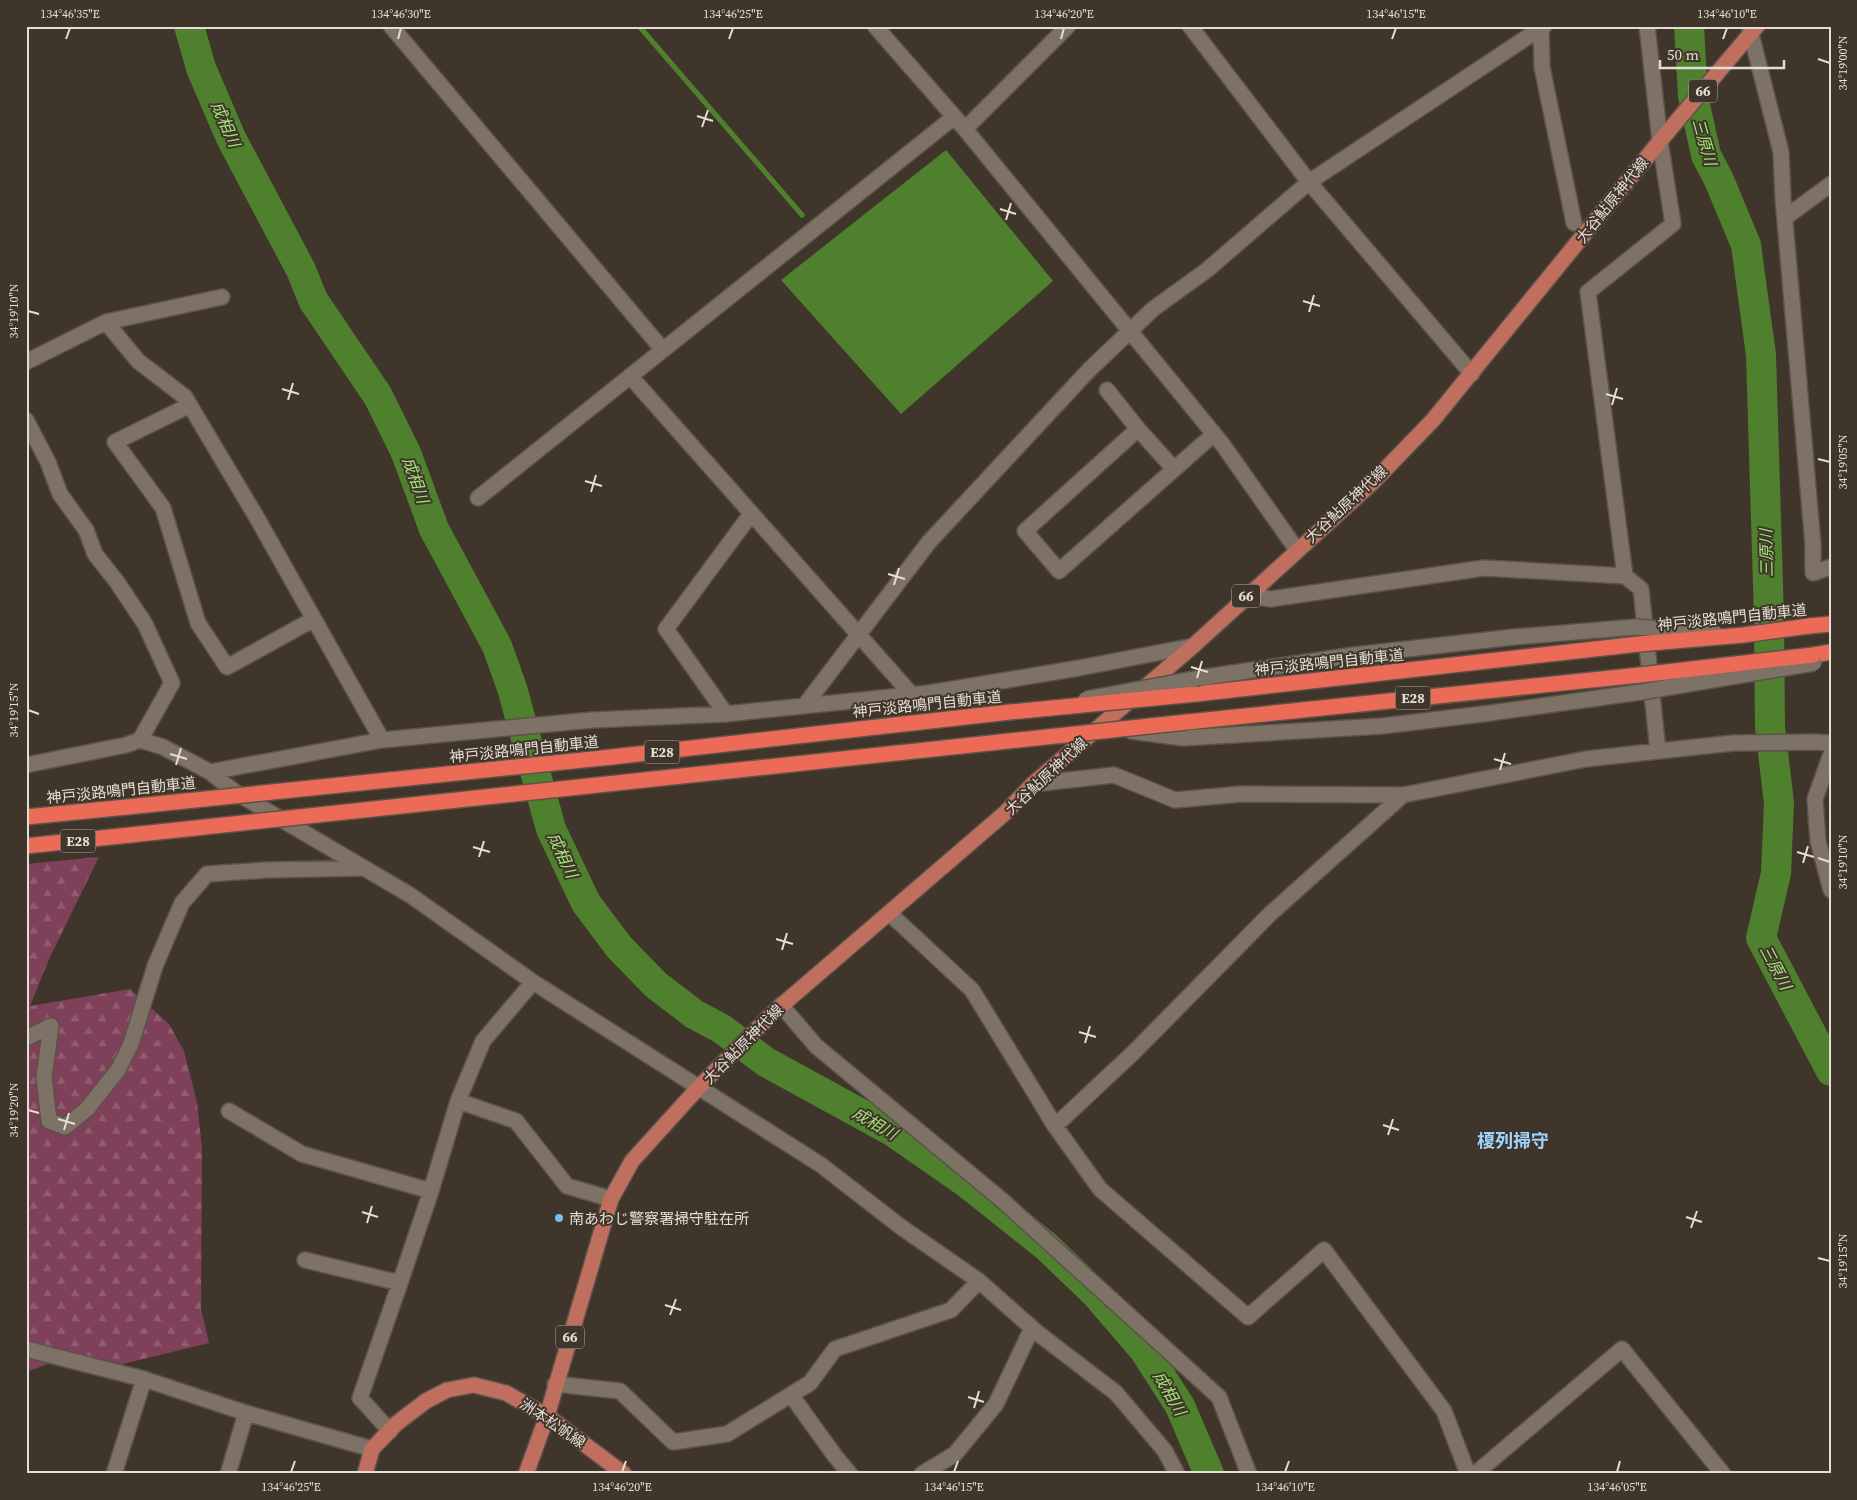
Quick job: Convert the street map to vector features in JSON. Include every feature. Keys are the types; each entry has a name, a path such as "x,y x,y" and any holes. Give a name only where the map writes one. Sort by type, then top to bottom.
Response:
{"highway":[{"name":"神戸淡路鳴門自動車道","path":"26,817 612,757 1638,644 1744,636 1831,624"},
{"name":"E28","path":"26,846 1187,722 1814,659 1831,652"}],"main road":[{"name":"66","path":"1664,137 1738,50 1752,29"},
{"name":"大谷鮎原神代線","path":"526,1474 547,1416 611,1200 632,1162 704,1082 778,1008 1005,813 1033,784 1193,646 1373,482 1433,420 1472,374 1664,137"},
{"name":"洲本松帆線","path":"365,1474 372,1449 426,1401 447,1390 474,1385 506,1393 547,1416 624,1474"}],"street":[{"path":"391,26 663,350"},
{"path":"875,26 965,129 1214,434 1297,550"},
{"path":"965,129 1068,26"},
{"path":"1190,26 1309,182 1472,374"},
{"path":"1625,576 1588,292 1673,224 1664,137 1647,26"},
{"path":"805,706 930,542 1089,370 1153,309 1207,270 1309,182 1542,27"},
{"path":"1542,27 1542,66 1574,222"},
{"path":"1752,29 1781,152 1813,544 1813,573 1831,567"},
{"path":"478,498 954,117"},
{"path":"1786,217 1831,184"},
{"path":"26,362 106,322 222,297"},
{"path":"106,322 138,361 185,397 382,740"},
{"path":"630,376 912,695"},
{"path":"1106,390 1174,469"},
{"path":"190,405 115,442 163,508 198,622 227,667 314,619"},
{"path":"26,420 48,462 60,494 86,530 95,554 117,582 145,624 172,684 140,740"},
{"path":"1138,429 1024,531 1059,571 1214,434"},
{"path":"726,714 666,629 751,514"},
{"path":"1247,595 1270,599 1484,568 1625,576 1641,589 1658,751"},
{"path":"1010,712 1199,678 1354,654 1514,637 1636,627 1744,636"},
{"path":"210,772 382,740 570,722 726,714 912,695 1080,668 1193,646"},
{"path":"1125,730 1183,738 1382,726 1641,692 1814,659 1831,659"},
{"path":"26,764 140,740 163,747 210,772 235,792 410,895 532,982 704,1082 821,1164 909,1232 978,1281 1032,1328 1116,1393 1165,1451 1177,1474"},
{"path":"1033,784 1114,774 1175,800 1241,794 1403,795 1586,759 1733,743 1813,742 1831,744"},
{"path":"1831,754 1815,799 1818,841 1831,890"},
{"path":"1056,1126 1134,1052 1270,914 1403,795"},
{"path":"26,1038 51,1026 44,1077 50,1121 66,1127 87,1109 118,1070 132,1044 155,966 182,903 207,874 267,870 362,868"},
{"path":"889,913 972,990 1056,1126 1100,1189 1248,1317 1324,1250 1444,1411 1468,1474"},
{"path":"390,1431 360,1398 431,1191 458,1101 483,1041 532,982"},
{"path":"778,1008 816,1046 1003,1201 1219,1397 1249,1474"},
{"path":"458,1101 516,1121 567,1186 611,1200"},
{"path":"229,1111 302,1154 431,1191"},
{"path":"305,1260 400,1283"},
{"path":"555,1384 620,1391 673,1442 727,1434 810,1384 835,1349 951,1310 978,1281"},
{"path":"922,1474 955,1454 996,1404 1032,1328"},
{"path":"26,1349 144,1379 246,1413 372,1449"},
{"path":"1475,1474 1622,1349 1723,1474"},
{"path":"114,1474 144,1379"},
{"path":"791,1395 850,1474"},
{"path":"228,1474 246,1413"}],"green space":[{"path":"99,857 50,957 30,1006 130,989 169,1024 184,1051 197,1102 202,1149 201,1309 209,1343 98,1370 76,1364 48,1364 26,1372 26,864"}],"shaded area":[{"path":"946,150 1053,281 901,414 781,280"}],"waterway":[{"name":"成相川","path":"189,26 201,68 231,138 301,270 313,300 378,396 406,453 434,529 497,646 512,688 551,829 586,903 619,947 656,985 694,1014 722,1029 766,1062 892,1131 968,1184 1046,1246 1096,1294 1144,1350 1180,1406 1209,1474"},
{"path":"639,26 802,215"},
{"name":"三原川","path":"1689,26 1693,96 1706,155 1719,180 1746,245 1761,355 1769,618 1770,727 1779,803 1776,873 1761,938 1831,1071"}],"place":[{"name":"南あわじ警察署掃守駐在所","path":"559,1218"}],"district":[{"name":"榎列掃守","path":"1513,1140"}]}
